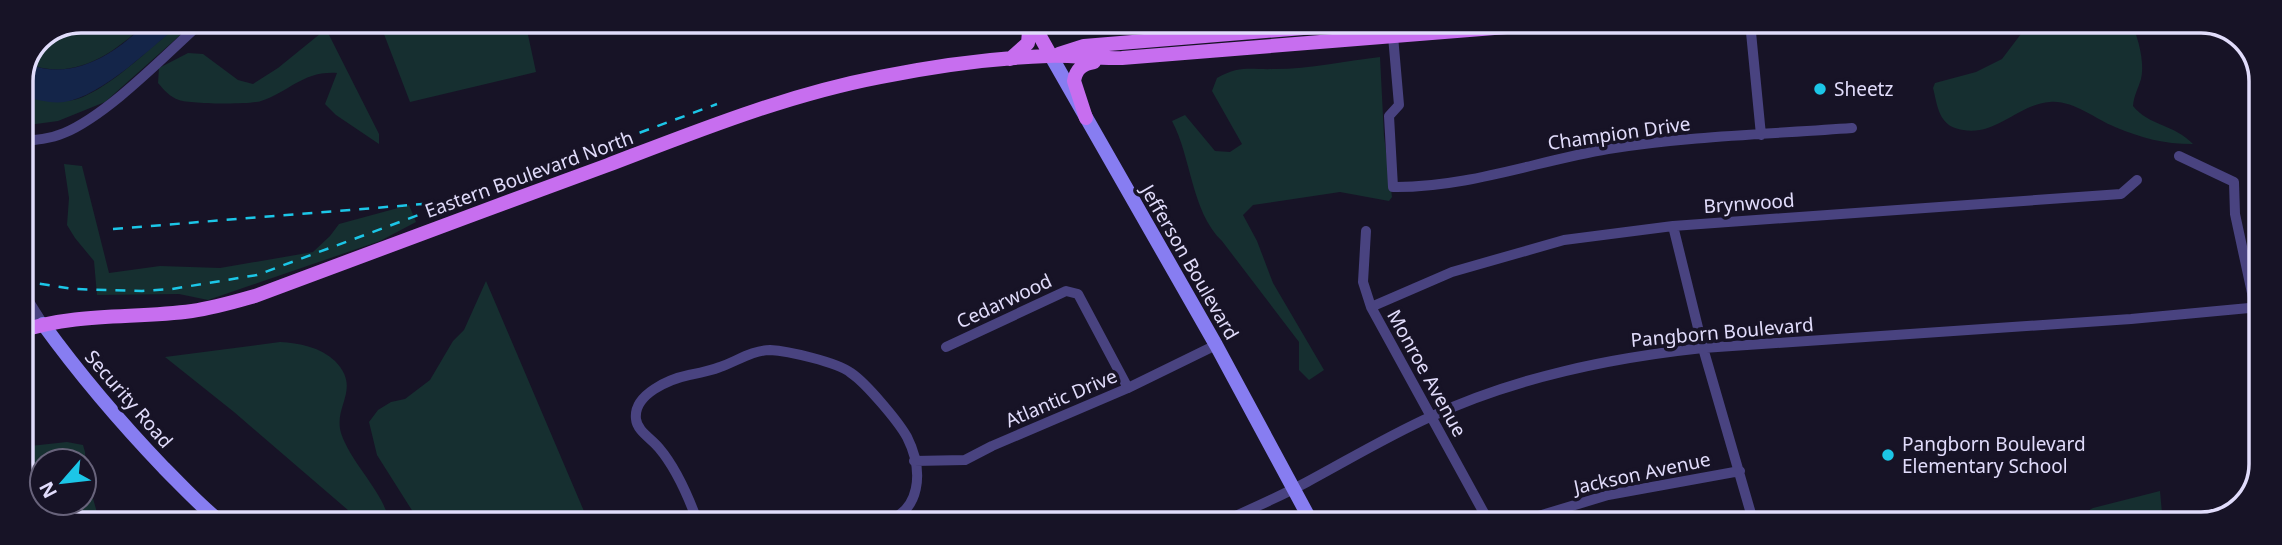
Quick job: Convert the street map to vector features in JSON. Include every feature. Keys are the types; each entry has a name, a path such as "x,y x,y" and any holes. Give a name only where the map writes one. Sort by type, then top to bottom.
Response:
{"main road":[{"path":"1010,59 1028,43 1029,33"},
{"name":"Jefferson Boulevard","path":"1038,33 1216,345 1306,512"},
{"name":"Eastern Boulevard North","path":"1051,56 1084,46 1243,33"},
{"name":"Eastern Boulevard North","path":"33,327 88,317 190,311 255,296 769,106 878,77 942,66 1010,59 1051,56 1122,58 1413,33"},
{"path":"1086,117 1074,81 1077,70 1086,64 1122,58"},
{"name":"Security Road","path":"43,324 127,429 209,512"}],"street":[{"path":"33,139 65,133 88,119 116,99 190,33"},
{"path":"1751,33 1761,135"},
{"name":"Champion Drive","path":"1393,36 1399,105 1389,116 1394,187 1437,185 1610,149 1661,142 1852,128"},
{"path":"2179,156 2234,182 2235,214 2249,271"},
{"name":"Brynwood","path":"1371,307 1452,272 1564,240 1673,226 2121,194 2137,180"},
{"path":"1673,226 1703,348 1751,512"},
{"name":"Monroe Avenue","path":"1366,231 1363,282 1371,307 1484,512"},
{"name":"Cedarwood","path":"946,347 1066,291 1078,294 1128,388"},
{"name":"Security Road","path":"33,308 43,324"},
{"name":"Pangborn Boulevard","path":"1244,512 1432,416 1504,388 1566,370 1643,354 2249,309"},
{"name":"Atlantic Drive","path":"914,461 965,460 1128,388 1216,345"},
{"path":"693,512 670,464 638,425 635,418 638,408 647,396 667,381 716,369 761,351 777,351 819,360 852,373 903,430 912,448 916,491 911,505 904,512"},
{"name":"Jackson Avenue","path":"1552,512 1608,495 1740,471"}],"green space":[{"path":"81,33 134,33 94,61 62,69 36,66 41,55 47,47 63,37"},
{"path":"170,33 183,33 105,102 58,121 33,124 33,98 62,101 78,99 124,71"},
{"path":"321,33 328,33 379,134 379,144 336,115 325,104 337,73 314,75 271,97 245,103 179,100 158,83 159,68 188,53 203,54 238,80 253,84 278,68"},
{"path":"384,33 528,33 536,72 410,102"},
{"path":"2022,33 2135,33 2142,65 2133,106 2146,118 2178,132 2193,144 2162,142 2144,137 2059,102 2038,104 1981,130 1969,131 1949,125 1939,111 1933,88 1935,83 1976,72 2002,59"},
{"path":"1380,57 1384,136 1392,197 1389,201 1340,192 1253,205 1243,215 1257,241 1273,283 1324,370 1309,380 1299,370 1299,342 1204,215 1172,121 1185,115 1215,151 1230,152 1242,144 1212,91 1217,78 1246,69 1301,68"},
{"path":"64,164 82,166 109,273 160,266 220,268 313,252 339,224 409,205 416,222 380,241 208,300 179,294 97,295 94,261 67,225 69,198"},
{"path":"486,281 584,512 413,512 377,455 369,422 378,410 391,402 405,399 430,380 453,341 464,330"},
{"path":"280,342 316,349 329,356 343,371 346,380 347,389 340,414 341,433 386,512 350,512 234,412 165,357"},
{"path":"67,442 84,447 33,447"},
{"path":"2160,491 2162,512 2086,512"}],"water":[{"path":"136,33 170,33 94,91 64,102 33,99 36,66 45,69 78,67 123,44"}],"railway":[{"path":"33,283 74,289 142,291 172,289 257,275 717,104"},
{"path":"113,229 436,203"}],"place":[{"name":"Sheetz","path":"1820,89"},
{"name":"Pangborn Boulevard Elementary School","path":"1888,455"}]}
